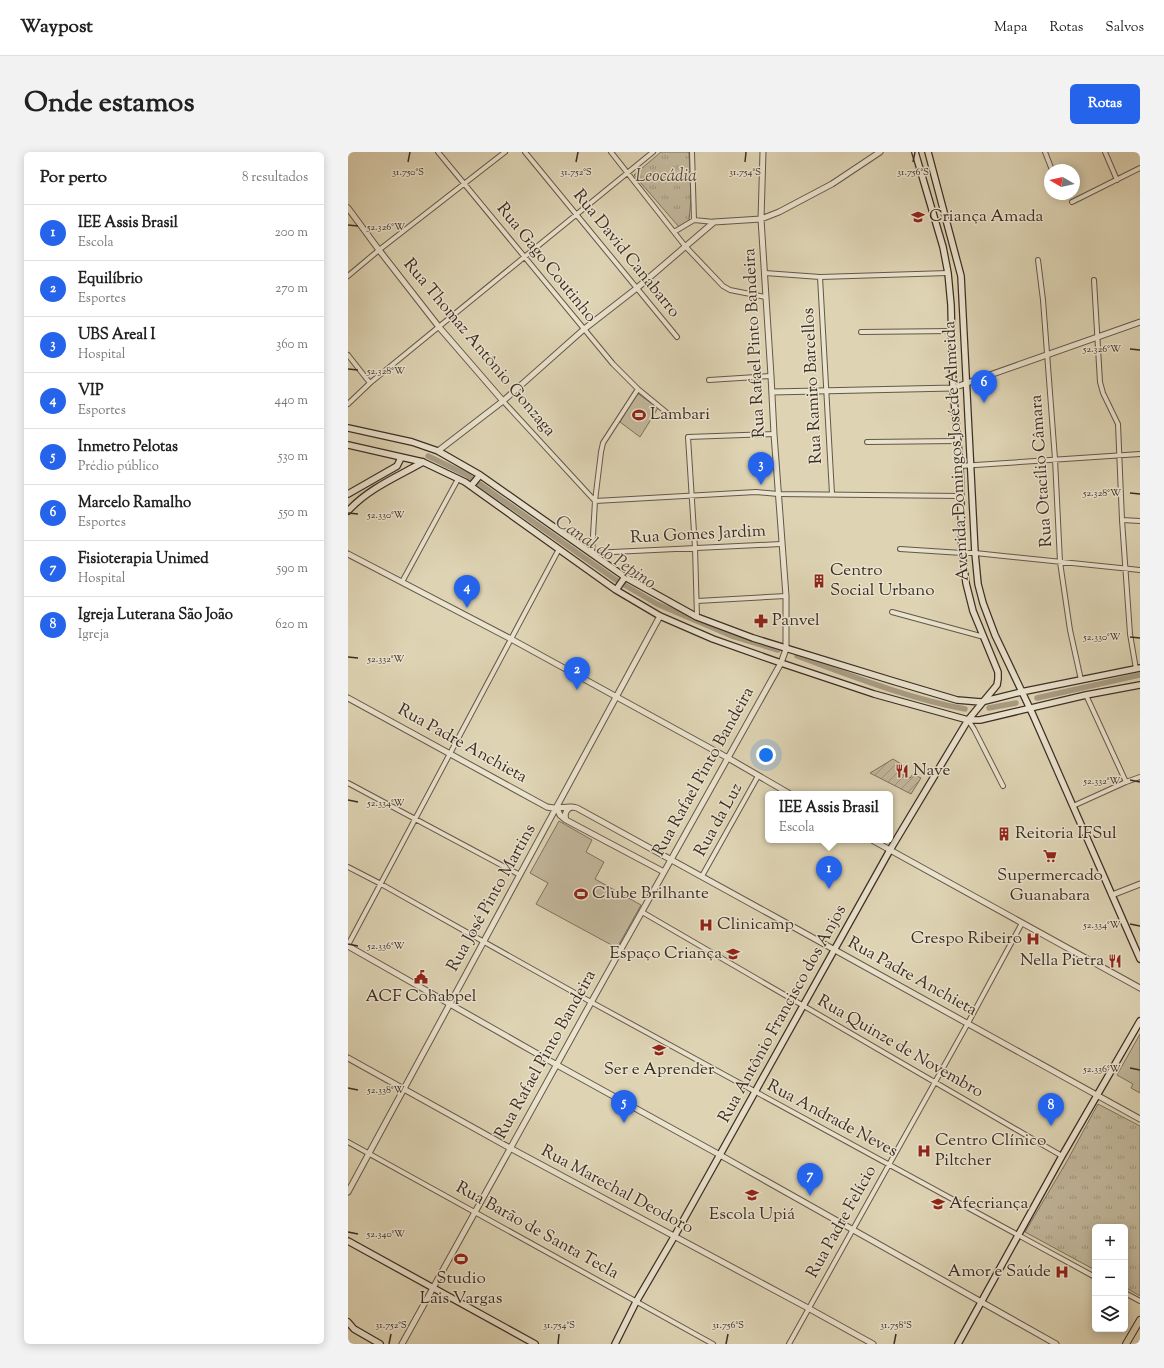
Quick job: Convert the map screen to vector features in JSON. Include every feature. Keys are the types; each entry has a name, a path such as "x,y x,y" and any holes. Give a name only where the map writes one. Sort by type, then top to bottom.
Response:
{"main road":[{"name":"Avenida Domingos José de Almeida","path":"915,152 943,247 948,273 960,466 962,553 966,582 973,611 985,637 998,672 997,685 981,702"},
{"name":"Avenida Domingos José de Almeida","path":"928,152 961,276 975,552 978,584 983,603 995,635 1030,709 1140,959"},
{"path":"348,428 412,442 438,451 479,476 592,553 624,578 697,617 786,649 957,700 981,702 1022,692 1138,669"},
{"path":"348,445 423,462 472,485 559,549 617,589 660,616 713,639 874,694 968,720 980,720 1086,695 1140,685"},
{"path":"348,494 397,466 400,460 399,457"},
{"path":"348,511 372,490 423,462"},
{"path":"472,485 479,476"},
{"path":"617,589 624,578"},
{"name":"Rua Antônio Francisco dos Anjos","path":"615,1344 636,1302 674,1237 890,850 968,720 981,702"},
{"path":"958,1344 1062,1156 1140,1021"},
{"path":"348,1241 535,1344"},
{"path":"1126,1344 1140,1320"},
{"path":"348,1322 354,1329 380,1344"}],"street":[{"name":"Rua Gago Coutinho","path":"438,152 613,364 638,389 666,412"},
{"path":"348,276 505,152"},
{"name":"Rua David Canabarro","path":"525,152 677,337"},
{"path":"611,152 685,246 723,286 730,290 765,297"},
{"path":"348,404 370,383 653,152"},
{"path":"692,152 694,220"},
{"name":"Rua Rafael Pinto Bandeira","path":"402,1344 781,663 786,649 786,596 781,544 761,219 763,152"},
{"path":"674,232 694,220 714,222 761,219 779,212 822,190 852,172 880,152"},
{"path":"1045,152 1050,164"},
{"path":"1105,152 1117,180"},
{"path":"1072,202 1140,168"},
{"name":"Rua Thomaz Antônio Gonzaga","path":"348,208 439,328 503,401 595,501"},
{"path":"438,451 503,401 584,330 637,288 714,222"},
{"name":"Rua Otacílio Câmara","path":"1038,260 1042,284 1055,459 1060,562 1070,630 1081,680"},
{"path":"765,273 820,277 948,273"},
{"name":"Rua Ramiro Barcellos","path":"820,277 832,494"},
{"path":"1094,280 1100,382 1103,393 1118,424 1122,520 1130,634 1138,669"},
{"path":"772,392 954,388 1140,322"},
{"path":"861,332 952,331"},
{"path":"348,355 370,383"},
{"path":"709,380 771,376"},
{"path":"592,553 595,501 603,443 638,389"},
{"path":"697,617 698,601 688,437 774,434"},
{"path":"867,442 958,441"},
{"path":"960,466 1140,454"},
{"path":"402,582 458,479"},
{"path":"595,501 756,492 778,494 960,496"},
{"path":"1122,520 1140,521"},
{"name":"Rua Gomes Jardim","path":"592,553 781,544"},
{"path":"559,549 348,945 557,1065 1056,1344"},
{"path":"900,549 962,553 975,552 1140,570"},
{"path":"348,554 511,638 785,791"},
{"path":"698,601 786,596"},
{"path":"892,612 985,637"},
{"name":"Rua José Pinto Martins","path":"348,1192 660,616"},
{"path":"1086,695 1126,782"},
{"name":"Rua Padre Anchieta","path":"348,698 547,807 557,808"},
{"path":"968,720 1003,786"},
{"name":"Rua da Luz","path":"702,876 758,776"},
{"path":"1073,806 1140,776"},
{"path":"348,783 520,875"},
{"path":"573,807 564,806 557,808 560,815 566,820 664,872"},
{"path":"566,820 567,810 573,807"},
{"name":"Rua Padre Anchieta","path":"573,807 702,876 1140,1119"},
{"path":"877,843 1140,988"},
{"name":"Rua Andrade Neves","path":"348,867 591,1002 1092,1275"},
{"path":"1112,895 1140,884"},
{"name":"Rua Quinze de Novembro","path":"642,912 1062,1156"},
{"name":"Rua Padre Felício","path":"789,1344 1022,923"},
{"name":"Rua Marechal Deodoro","path":"348,1058 510,1148 873,1344"},
{"name":"Rua Barão de Santa Tecla","path":"348,1142 713,1344"},
{"path":"1128,1295 1140,1301"}],"green space":[{"name":"Leocádia","path":"661,152 689,152 691,199 689,221 679,227 634,175"},
{"name":"Lambari","path":"637,393 658,408 640,437 620,422"},
{"path":"893,759 903,765 902,768 905,770 903,775 910,778 913,774 921,778 911,794 870,773"},
{"name":"Clube Brilhante","path":"559,821 592,840 586,852 604,862 595,879 641,905 617,948 536,904 548,883 530,873"},
{"path":"1140,1034 1140,1093 1131,1088 1133,1084 1117,1075"},
{"path":"1098,1104 1140,1126 1140,1296 1128,1289 1128,1224 1092,1224 1092,1268 1025,1232 1067,1161"}],"waterway":[{"name":"Canal do Pepino","path":"428,456 467,475 616,580 657,604 732,636 778,650"},
{"name":"Canal do Pepino","path":"797,656 901,693 965,709"},
{"name":"Canal do Pepino","path":"1037,698 1140,675"},
{"name":"Canal do Pepino","path":"989,708 1016,703"}],"place":[{"name":"Criança Amada","path":"918,217"},
{"name":"Marcelo Ramalho","path":"984,403"},
{"name":"Lambari","path":"639,415"},
{"name":"UBS Areal I","path":"761,485"},
{"name":"Centro Social Urbano","path":"819,581"},
{"name":"VIP","path":"467,608"},
{"name":"Panvel","path":"761,621"},
{"name":"Equilíbrio","path":"577,690"},
{"name":"Nave","path":"902,771"},
{"name":"Reitoria IFSul","path":"1004,834"},
{"name":"Supermercado Guanabara","path":"1050,856"},
{"name":"IEE Assis Brasil","path":"829,889"},
{"name":"Clube Brilhante","path":"581,894"},
{"name":"Clinicamp","path":"706,925"},
{"name":"Crespo Ribeiro","path":"1033,939"},
{"name":"Espaço Criança","path":"733,954"},
{"name":"Nella Pietra","path":"1115,961"},
{"name":"ACF Cohabpel","path":"421,977"},
{"name":"Ser e Aprender","path":"659,1050"},
{"name":"Inmetro Pelotas","path":"624,1123"},
{"name":"Igreja Luterana São João","path":"1051,1126"},
{"name":"Centro Clínico Piltcher","path":"924,1151"},
{"name":"Escola Upiá","path":"752,1195"},
{"name":"Fisioterapia Unimed","path":"810,1196"},
{"name":"Afecriança","path":"938,1204"},
{"name":"Studio Lais Vargas","path":"461,1259"},
{"name":"Amor e Saúde","path":"1062,1272"}]}
